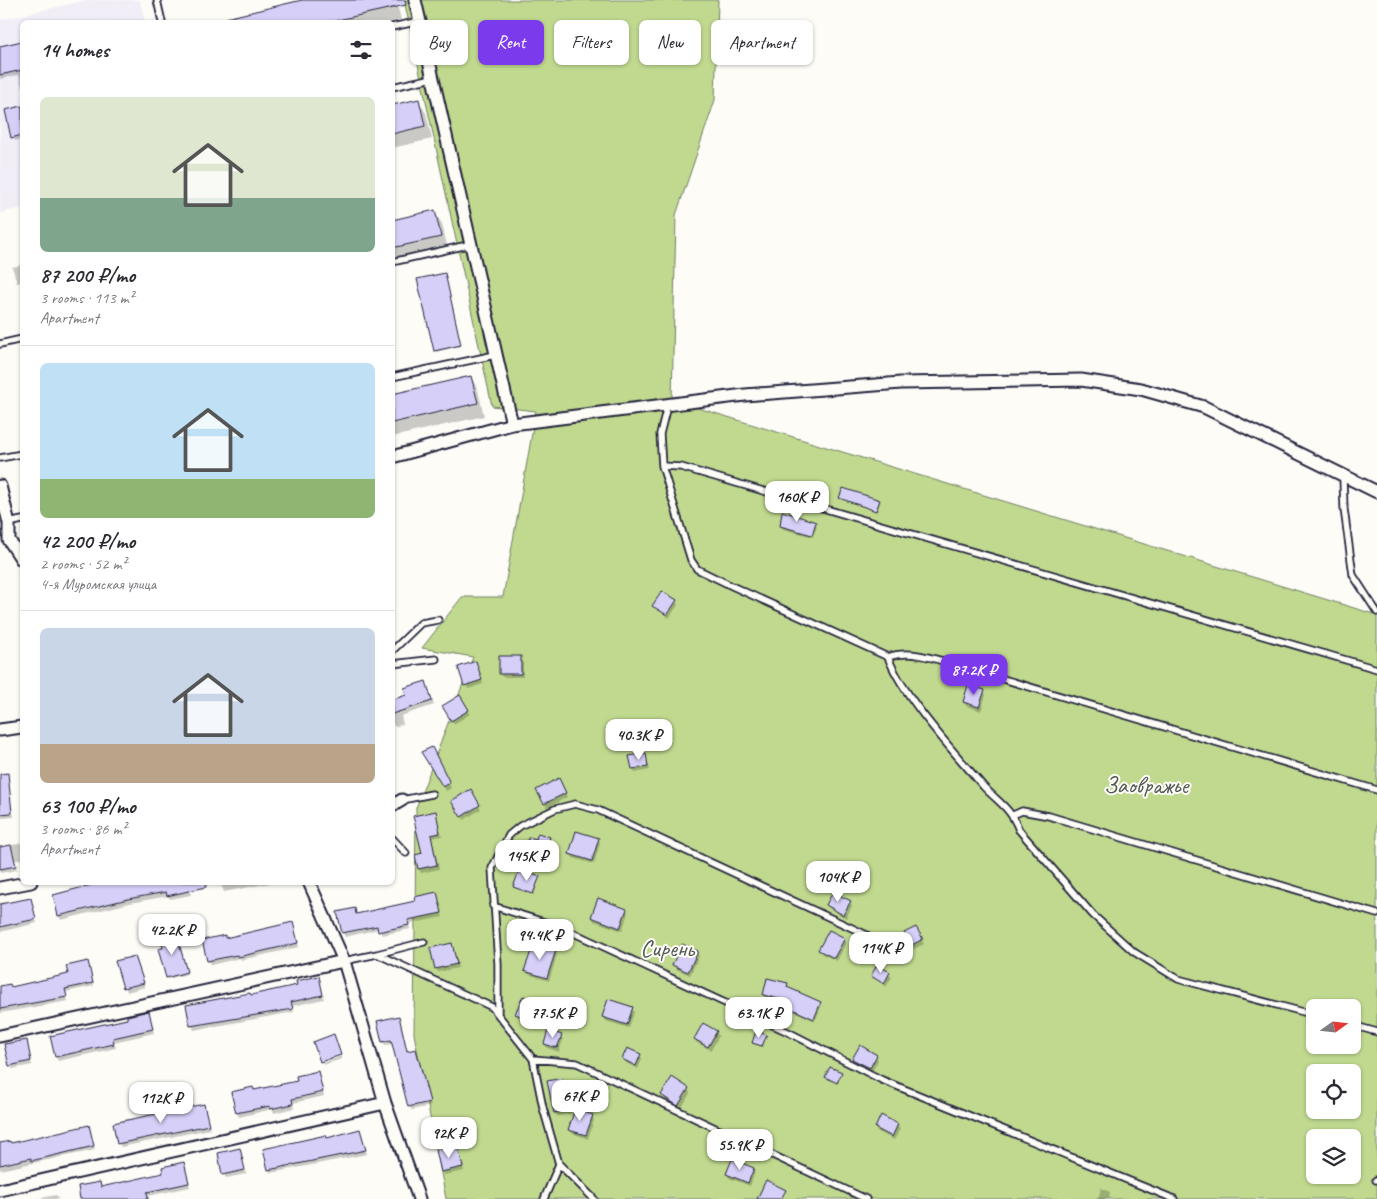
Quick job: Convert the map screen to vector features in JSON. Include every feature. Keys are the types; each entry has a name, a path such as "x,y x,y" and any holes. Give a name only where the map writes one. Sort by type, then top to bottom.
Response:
{"street":[{"path":"415,0 420,20"},
{"path":"430,65 512,424"},
{"path":"395,456 512,424 745,395 902,383 1081,380 1140,389 1204,408 1343,478 1377,492"},
{"path":"0,486 9,523 5,539"},
{"path":"5,539 20,545"},
{"path":"5,539 20,558"},
{"path":"0,730 20,727"},
{"path":"0,888 20,884"},
{"path":"310,885 344,961 385,1103 419,1199"},
{"path":"0,1036 344,961"},
{"path":"0,1190 385,1103"}],"lane":[{"path":"157,0 162,20"},
{"path":"395,26 410,23"},
{"path":"395,86 433,78"},
{"path":"395,261 472,244"},
{"path":"0,344 20,339"},
{"path":"395,376 495,355"},
{"path":"667,406 660,434 662,466 691,560 697,568 734,587 888,657 896,654 919,656 966,668 1377,790"},
{"path":"0,458 20,454"},
{"path":"662,466 681,467 1377,668"},
{"path":"1343,478 1344,509 1353,575 1377,612"},
{"path":"9,523 20,520"},
{"path":"395,648 420,623 438,620"},
{"path":"888,657 892,668 923,714 985,788 1013,815 1019,830 1093,915 1134,952 1178,979 1306,1013"},
{"path":"395,664 436,659"},
{"path":"397,803 432,794"},
{"path":"498,1013 498,964 492,868 509,835 520,826 555,809 575,804 598,810 867,935"},
{"path":"1013,815 1022,811 1049,816 1377,914"},
{"path":"395,841 406,854"},
{"path":"493,906 563,928 788,1032 882,1080 1174,1199"},
{"path":"344,961 424,942"},
{"path":"377,954 492,1007 498,1013 533,1059 543,1108 559,1164 594,1199"},
{"path":"1361,1028 1377,1032"},
{"path":"533,1059 577,1063 866,1199"},
{"path":"544,1199 559,1164"}],"shaded area":[{"path":"87,0 140,0 145,20 20,20 20,208 0,213 0,20"}],"green space":[{"path":"404,0 718,0 717,20 711,20 711,65 716,65 715,100 676,215 672,400 1377,615 1377,1199 446,1199 414,1034 416,808 473,657 422,648 462,597 503,597 536,411 492,406 418,65 468,65 468,20 410,20 410,28"}],"building":[{"path":"302,0 405,0 406,5 338,20 226,20 226,18"},
{"path":"20,41 20,70 0,75 0,46"},
{"path":"419,99 425,126 395,133 395,104"},
{"path":"20,106 20,136 11,138 5,110"},
{"path":"435,210 441,237 395,247 395,219"},
{"path":"445,273 461,345 434,351 417,279"},
{"path":"471,376 478,403 395,422 395,393"},
{"path":"843,488 880,500 876,511 839,498"},
{"path":"782,511 816,522 812,535 780,526"},
{"path":"662,591 677,600 667,615 652,606"},
{"path":"499,656 521,656 521,674 499,674"},
{"path":"476,661 482,680 464,686 458,667"},
{"path":"426,681 432,701 395,713 395,699 406,695 404,688"},
{"path":"968,685 985,690 979,707 963,702"},
{"path":"460,695 469,710 451,721 442,706"},
{"path":"432,747 450,783 443,787 421,752"},
{"path":"646,753 648,767 632,769 629,756"},
{"path":"8,773 12,813 0,814 0,774"},
{"path":"559,778 566,793 544,804 536,790"},
{"path":"471,789 480,805 461,817 451,801"},
{"path":"436,811 440,833 431,835 437,865 418,869 415,855 422,853 413,816"},
{"path":"576,831 599,838 592,861 569,854"},
{"path":"538,833 550,837 544,853 525,847 529,837 536,839"},
{"path":"11,845 16,866 0,869 0,847"},
{"path":"520,869 540,876 533,894 513,887"},
{"path":"91,885 206,885 206,887 167,896 166,892 58,916 53,895"},
{"path":"437,892 442,913 408,920 409,925 378,932 377,926 342,933 337,912 355,908 356,914 415,901 414,897"},
{"path":"833,892 851,901 843,915 826,905"},
{"path":"31,898 36,919 0,927 0,904"},
{"path":"598,898 627,909 620,928 591,917"},
{"path":"293,922 298,943 238,957 237,955 207,961 202,940 225,935 225,938"},
{"path":"916,927 923,939 910,946 904,933"},
{"path":"829,930 845,938 834,958 818,950"},
{"path":"176,932 187,972 166,978 158,949 163,948 160,936"},
{"path":"452,943 457,964 435,969 430,948"},
{"path":"534,943 556,950 547,978 524,971"},
{"path":"682,944 698,951 688,972 672,965"},
{"path":"135,956 144,983 123,988 115,961"},
{"path":"88,961 93,983 65,989 67,997 0,1009 0,986 10,984 11,987 68,974 66,966"},
{"path":"877,965 890,972 884,984 871,976"},
{"path":"319,976 323,995 291,1002 293,1009 190,1026 186,1005 250,993 251,995 297,985 296,981"},
{"path":"767,978 788,983 787,987 821,1002 814,1019 788,1007 790,1002 763,995"},
{"path":"523,996 539,1002 532,1020 515,1014"},
{"path":"608,999 633,1007 627,1025 602,1017"},
{"path":"149,1011 153,1029 113,1038 114,1044 55,1057 50,1036 127,1019 127,1016"},
{"path":"399,1016 407,1051 416,1049 430,1102 408,1107 391,1040 382,1042 377,1021"},
{"path":"703,1023 717,1031 708,1047 694,1039"},
{"path":"548,1030 562,1035 557,1048 544,1044"},
{"path":"756,1031 767,1035 762,1046 752,1043"},
{"path":"334,1034 341,1055 320,1062 313,1042"},
{"path":"27,1040 31,1061 9,1066 4,1044"},
{"path":"860,1045 877,1055 870,1068 852,1059"},
{"path":"627,1048 641,1054 636,1066 622,1059"},
{"path":"830,1067 842,1072 837,1083 825,1077"},
{"path":"318,1071 323,1092 292,1099 293,1104 270,1109 270,1106 236,1113 231,1092 253,1087 254,1090 297,1081 296,1076"},
{"path":"672,1077 689,1088 678,1106 661,1095"},
{"path":"562,1078 570,1109 554,1113 547,1081"},
{"path":"204,1104 209,1125 117,1144 113,1123"},
{"path":"575,1109 593,1115 586,1135 568,1130"},
{"path":"881,1115 898,1124 892,1137 875,1128"},
{"path":"89,1125 94,1146 31,1161 31,1158 0,1165 0,1143 10,1141 11,1143"},
{"path":"360,1129 366,1150 268,1170 263,1149 326,1135 327,1138"},
{"path":"458,1146 463,1167 441,1172 436,1150"},
{"path":"240,1148 245,1170 222,1175 218,1153"},
{"path":"732,1159 754,1168 748,1183 726,1174"},
{"path":"184,1162 189,1183 147,1192 148,1199 80,1199 78,1186 100,1182 101,1187 163,1173 162,1167"},
{"path":"766,1180 786,1190 781,1199 757,1199"}],"park label":[{"name":"Заовражье","path":"1146,785"},
{"name":"Сирень","path":"667,948"}]}
